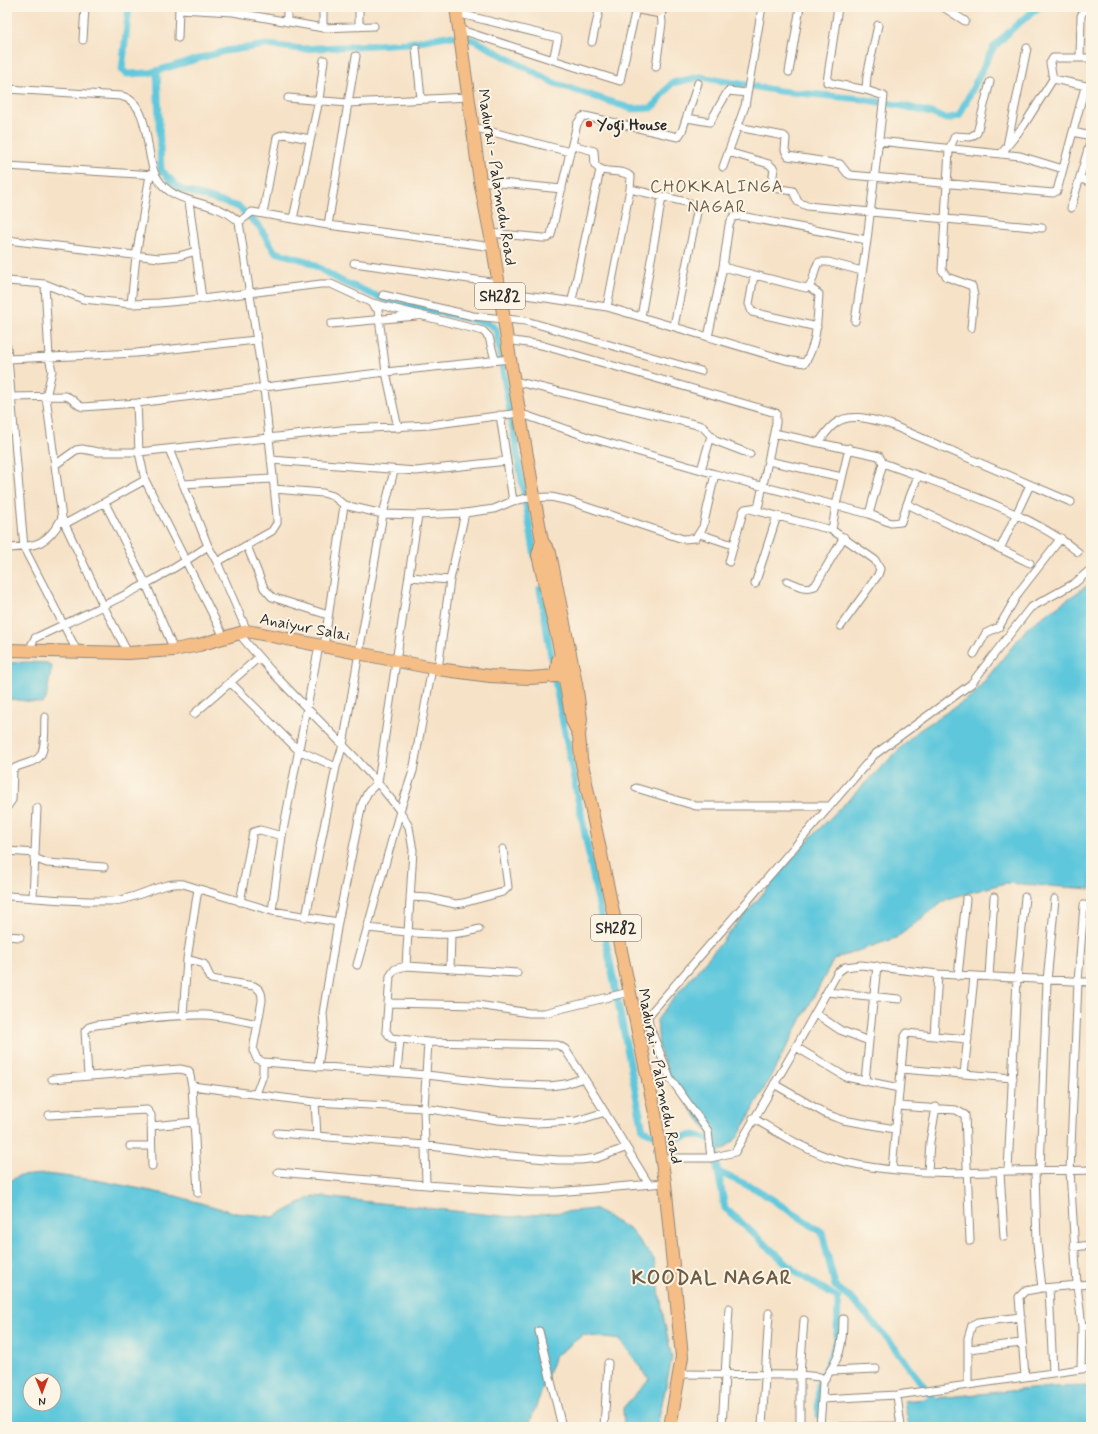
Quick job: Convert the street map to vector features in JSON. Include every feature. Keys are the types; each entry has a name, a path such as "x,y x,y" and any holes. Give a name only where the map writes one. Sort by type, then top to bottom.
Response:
{"main road":[{"path":"633,8 653,12 663,9"},
{"name":"Madurai - Palamedu Road","path":"456,10 480,181 493,247 531,498 542,541 538,554 558,619 559,678"},
{"name":"Madurai - Palamedu Road","path":"558,619 559,678 569,705 572,720 579,735"},
{"name":"Anaiyur Salai","path":"7,650 128,653 174,650 243,632 267,634 322,647 435,668 490,676 559,678 576,684"},
{"name":"Anaiyur Salai","path":"7,644 51,651"},
{"name":"Madurai - Palamedu Road","path":"576,684 581,719 579,735 581,759 628,992 656,1121 665,1183 682,1357 670,1427"}],"street":[{"path":"83,40 85,7"},
{"path":"287,7 287,22"},
{"path":"323,7 323,28"},
{"path":"359,7 359,27"},
{"path":"592,42 600,7"},
{"path":"723,167 745,106 762,7"},
{"path":"789,72 800,7"},
{"path":"838,7 827,82 866,90 884,96 867,240 855,321"},
{"path":"943,7 964,21"},
{"path":"1080,58 1081,16 1083,12 1090,7"},
{"path":"178,38 179,8 233,9 287,22 323,28 374,26"},
{"path":"458,29 620,81 633,8"},
{"path":"656,67 663,9"},
{"path":"456,10 558,38 553,60"},
{"path":"866,90 867,76 878,25"},
{"path":"416,48 421,99"},
{"path":"1006,147 1027,48"},
{"path":"328,225 356,56"},
{"path":"1001,154 1024,125 1053,79 1050,60 1057,58 1091,58"},
{"path":"292,219 319,100 324,60"},
{"path":"738,127 784,136 786,138 785,150 788,156 837,163 840,164 850,175 1053,193 1057,192 1073,132 1088,87 1053,79"},
{"path":"971,328 974,296 972,286 947,277 942,270 949,150 955,136 970,137 977,133 990,82"},
{"path":"490,233 548,238 554,230 571,148 578,124 582,117 678,137 687,118 698,83"},
{"path":"687,118 710,122 728,91 748,88"},
{"path":"7,89 121,96 130,98 139,111 152,175 136,256 131,304"},
{"path":"288,98 348,103 468,97"},
{"path":"473,127 571,148 594,151 595,165 600,170 630,175 630,189 607,307"},
{"path":"1071,208 1091,138 1073,132"},
{"path":"263,214 277,137 284,134 310,139"},
{"path":"878,141 949,150 1025,157 1063,169"},
{"path":"728,152 772,166 774,173 772,182 774,188 793,191 796,200 802,204 1042,228"},
{"path":"7,166 152,175 169,192 189,200 226,211 241,221"},
{"path":"572,300 600,170"},
{"path":"1080,178 1091,183"},
{"path":"480,181 562,188"},
{"path":"630,189 686,202 694,206 697,212 674,326"},
{"path":"641,317 662,197"},
{"path":"189,200 202,299"},
{"path":"241,221 252,212 328,225 493,247"},
{"path":"708,337 723,267 730,220 736,216 867,240"},
{"path":"217,562 272,531 275,527 277,516 264,388 249,294 241,221"},
{"path":"7,240 136,256 169,258 196,251"},
{"path":"810,287 816,265 819,262 828,262 862,271"},
{"path":"354,263 607,307 786,360 805,363 812,353 818,327 819,294 810,287 800,288 723,267"},
{"path":"754,276 749,304 752,312 818,327"},
{"path":"7,281 45,284 83,299 131,304 159,303 249,294 327,283 370,302 473,328 487,334 495,360"},
{"path":"45,284 48,357 52,371 46,397 63,521 104,607 128,653"},
{"path":"383,295 474,316 526,321 701,371"},
{"path":"370,302 378,310 386,372 398,428"},
{"path":"331,324 423,315"},
{"path":"8,359 136,353 256,340"},
{"path":"507,340 541,345 773,411 777,417 758,506 748,508 743,512 729,562"},
{"path":"7,347 24,548 77,651"},
{"path":"11,397 69,396 79,406 83,407 137,404 386,372 510,359"},
{"path":"514,381 697,424 707,429 711,436 721,444 750,454"},
{"path":"137,404 139,452 145,480 224,637"},
{"path":"55,465 76,450 139,452 350,429 398,428 430,425 519,413 588,437 715,474 869,514 891,523 899,524 903,520 907,504 918,476"},
{"path":"500,415 507,461 516,500"},
{"path":"819,442 836,422 847,418 872,420 888,424 1071,502"},
{"path":"774,433 879,456 884,463 1017,515 1062,538 1078,552"},
{"path":"701,470 711,436"},
{"path":"832,530 848,448"},
{"path":"169,449 208,546 217,562 243,632 258,658 378,782 400,811 409,827 412,843 406,966"},
{"path":"271,460 341,464 394,471 432,470 507,461"},
{"path":"768,461 842,477"},
{"path":"869,514 884,463"},
{"path":"306,918 336,767 343,745 384,514 394,471"},
{"path":"274,489 323,493 333,496 344,506 384,514 418,515 465,513 494,509 516,500 531,498 560,499 683,539 696,538 700,534 715,474"},
{"path":"183,484 272,478"},
{"path":"7,548 24,548 47,539 63,521 104,503 145,480"},
{"path":"1000,549 1030,485"},
{"path":"104,503 146,584 174,650"},
{"path":"907,504 1030,563"},
{"path":"272,912 282,836 298,750 322,647 344,506"},
{"path":"748,508 832,530 875,560 880,569 878,575 841,626"},
{"path":"357,965 400,811 413,771 435,668 450,580 465,513"},
{"path":"318,1067 324,1026 323,1012 338,922 362,804 368,792 378,782 398,661 418,515"},
{"path":"755,584 778,516"},
{"path":"700,534 733,545"},
{"path":"787,581 801,588 810,588 815,586 844,537"},
{"path":"974,654 986,633 999,627 1019,592 1062,538"},
{"path":"30,648 35,638 104,607 186,561 208,546"},
{"path":"247,546 264,588 272,597 328,615"},
{"path":"714,1158 708,1131 670,1078 649,1025 648,1016 874,755 971,684 1030,608 1075,583 1091,569"},
{"path":"410,577 450,580"},
{"path":"194,714 258,658"},
{"path":"230,682 298,750 336,767"},
{"path":"7,807 12,800 13,769 19,765 38,759 42,753 45,717"},
{"path":"636,788 696,806 830,806"},
{"path":"33,898 37,808"},
{"path":"240,902 253,832 260,830 282,836"},
{"path":"410,897 429,898 455,904 471,902 503,892 508,887 503,849"},
{"path":"7,851 34,856 47,863 104,868"},
{"path":"7,896 113,901 134,897 166,884 183,884 272,912 338,922"},
{"path":"183,1016 187,959 198,889"},
{"path":"989,977 994,897"},
{"path":"1008,1171 1017,979 1025,897"},
{"path":"958,976 966,899"},
{"path":"1053,1373 1045,1288 1037,1244 1037,1171 1047,981 1055,899"},
{"path":"1081,1369 1082,1327 1074,1247 1070,1171 1078,982 1084,906"},
{"path":"367,928 451,934 466,933 480,929"},
{"path":"450,969 451,934"},
{"path":"7,936 20,937"},
{"path":"187,959 204,964 211,979 254,986 260,990 262,994 262,1001 253,1050 257,1059 264,1062 397,1072 502,1084 550,1086 565,1084 584,1078"},
{"path":"661,1155 714,1158 735,1152 753,1118 796,1047 838,972 844,967 860,965 877,966 958,976 1091,982"},
{"path":"517,973 406,966 398,967 392,972 386,1034 391,1038 400,1040 558,1045 565,1049 648,1184"},
{"path":"865,1080 877,966"},
{"path":"934,1036 938,974"},
{"path":"964,1074 974,977"},
{"path":"389,1003 488,1006 529,1013 544,1013 628,992"},
{"path":"827,992 899,999"},
{"path":"815,1013 840,1030 869,1041"},
{"path":"88,1075 85,1031 89,1027 183,1016 225,1017 257,1024"},
{"path":"892,1169 905,1035 911,1032 968,1039"},
{"path":"397,1072 400,1040"},
{"path":"426,1185 424,1108 428,1042"},
{"path":"796,1047 846,1077 899,1088"},
{"path":"256,1094 263,1075 264,1062"},
{"path":"52,1079 180,1069 189,1071 192,1086 198,1193"},
{"path":"901,1069 1013,1078"},
{"path":"774,1084 826,1114 843,1120 895,1129"},
{"path":"192,1086 315,1102 424,1108 498,1120 536,1123 568,1122 605,1112"},
{"path":"315,1102 316,1136"},
{"path":"898,1106 936,1107 956,1110 965,1115 966,1173 970,1241"},
{"path":"928,1172 930,1142 936,1107"},
{"path":"49,1116 147,1110 150,1115 151,1126 152,1166"},
{"path":"753,1118 813,1151 834,1159 892,1169 966,1173 1091,1170"},
{"path":"151,1126 194,1122"},
{"path":"277,1133 424,1145 487,1154 558,1160 597,1158 625,1148"},
{"path":"130,1146 152,1146"},
{"path":"278,1172 426,1185 529,1192 556,1192 665,1183"},
{"path":"1000,1172 1004,1237"},
{"path":"1074,1247 1091,1244"},
{"path":"1025,1377 1019,1297 1021,1293 1045,1288 1091,1284"},
{"path":"722,1427 729,1308"},
{"path":"762,1427 769,1313"},
{"path":"968,1385 968,1333 972,1325 978,1322 1021,1317"},
{"path":"843,1319 842,1345 831,1371 822,1379 820,1427 900,1427 897,1395"},
{"path":"800,1427 800,1375 804,1320"},
{"path":"1082,1327 1091,1326"},
{"path":"538,1331 562,1427"},
{"path":"968,1349 1022,1343"},
{"path":"604,1427 608,1362"},
{"path":"822,1400 897,1395 1091,1368"},
{"path":"831,1371 876,1369"},
{"path":"680,1374 800,1375 822,1379"}],"water":[{"path":"1091,583 1091,889 1005,883 947,899 896,938 834,959 738,1137 722,1151 672,1083 659,1048 657,1020 668,1005 811,837 918,731 973,695 1029,626"},
{"path":"7,663 47,663 52,666 46,699 44,702 40,703 12,699 7,701"},
{"path":"45,1174 96,1180 176,1196 236,1213 274,1217 314,1196 511,1217 594,1209 630,1230 654,1259 672,1358 657,1427 624,1427 623,1408 649,1379 620,1340 583,1335 555,1356 528,1427 7,1427 7,1183 18,1176"},
{"path":"1091,1386 1091,1427 909,1427 904,1401 1052,1387"}],"waterway":[{"path":"129,7 122,70 127,74 149,73 225,51 266,45 302,49 408,43 447,36 463,37 476,41 554,83 632,109 652,108 672,83 700,77 779,91 861,99 903,106 931,113 946,119 959,116 993,48 1014,27 1039,7"},
{"path":"157,71 161,170 180,189 239,207 259,226 275,252 307,261 341,281 386,300 488,323 496,329 535,557"},
{"path":"540,589 557,692 643,1130 665,1139 695,1135 715,1141 718,1172 756,1189 822,1232 835,1286 854,1301 887,1338 938,1405"},
{"path":"718,1172 725,1208 797,1273 838,1298 837,1341 819,1384 818,1415"}],"place":[{"name":"Yogi House","path":"589,124"}],"district":[{"name":"CHOKKALINGA NAGAR","path":"717,196"},
{"name":"KOODAL NAGAR","path":"712,1277"}]}
